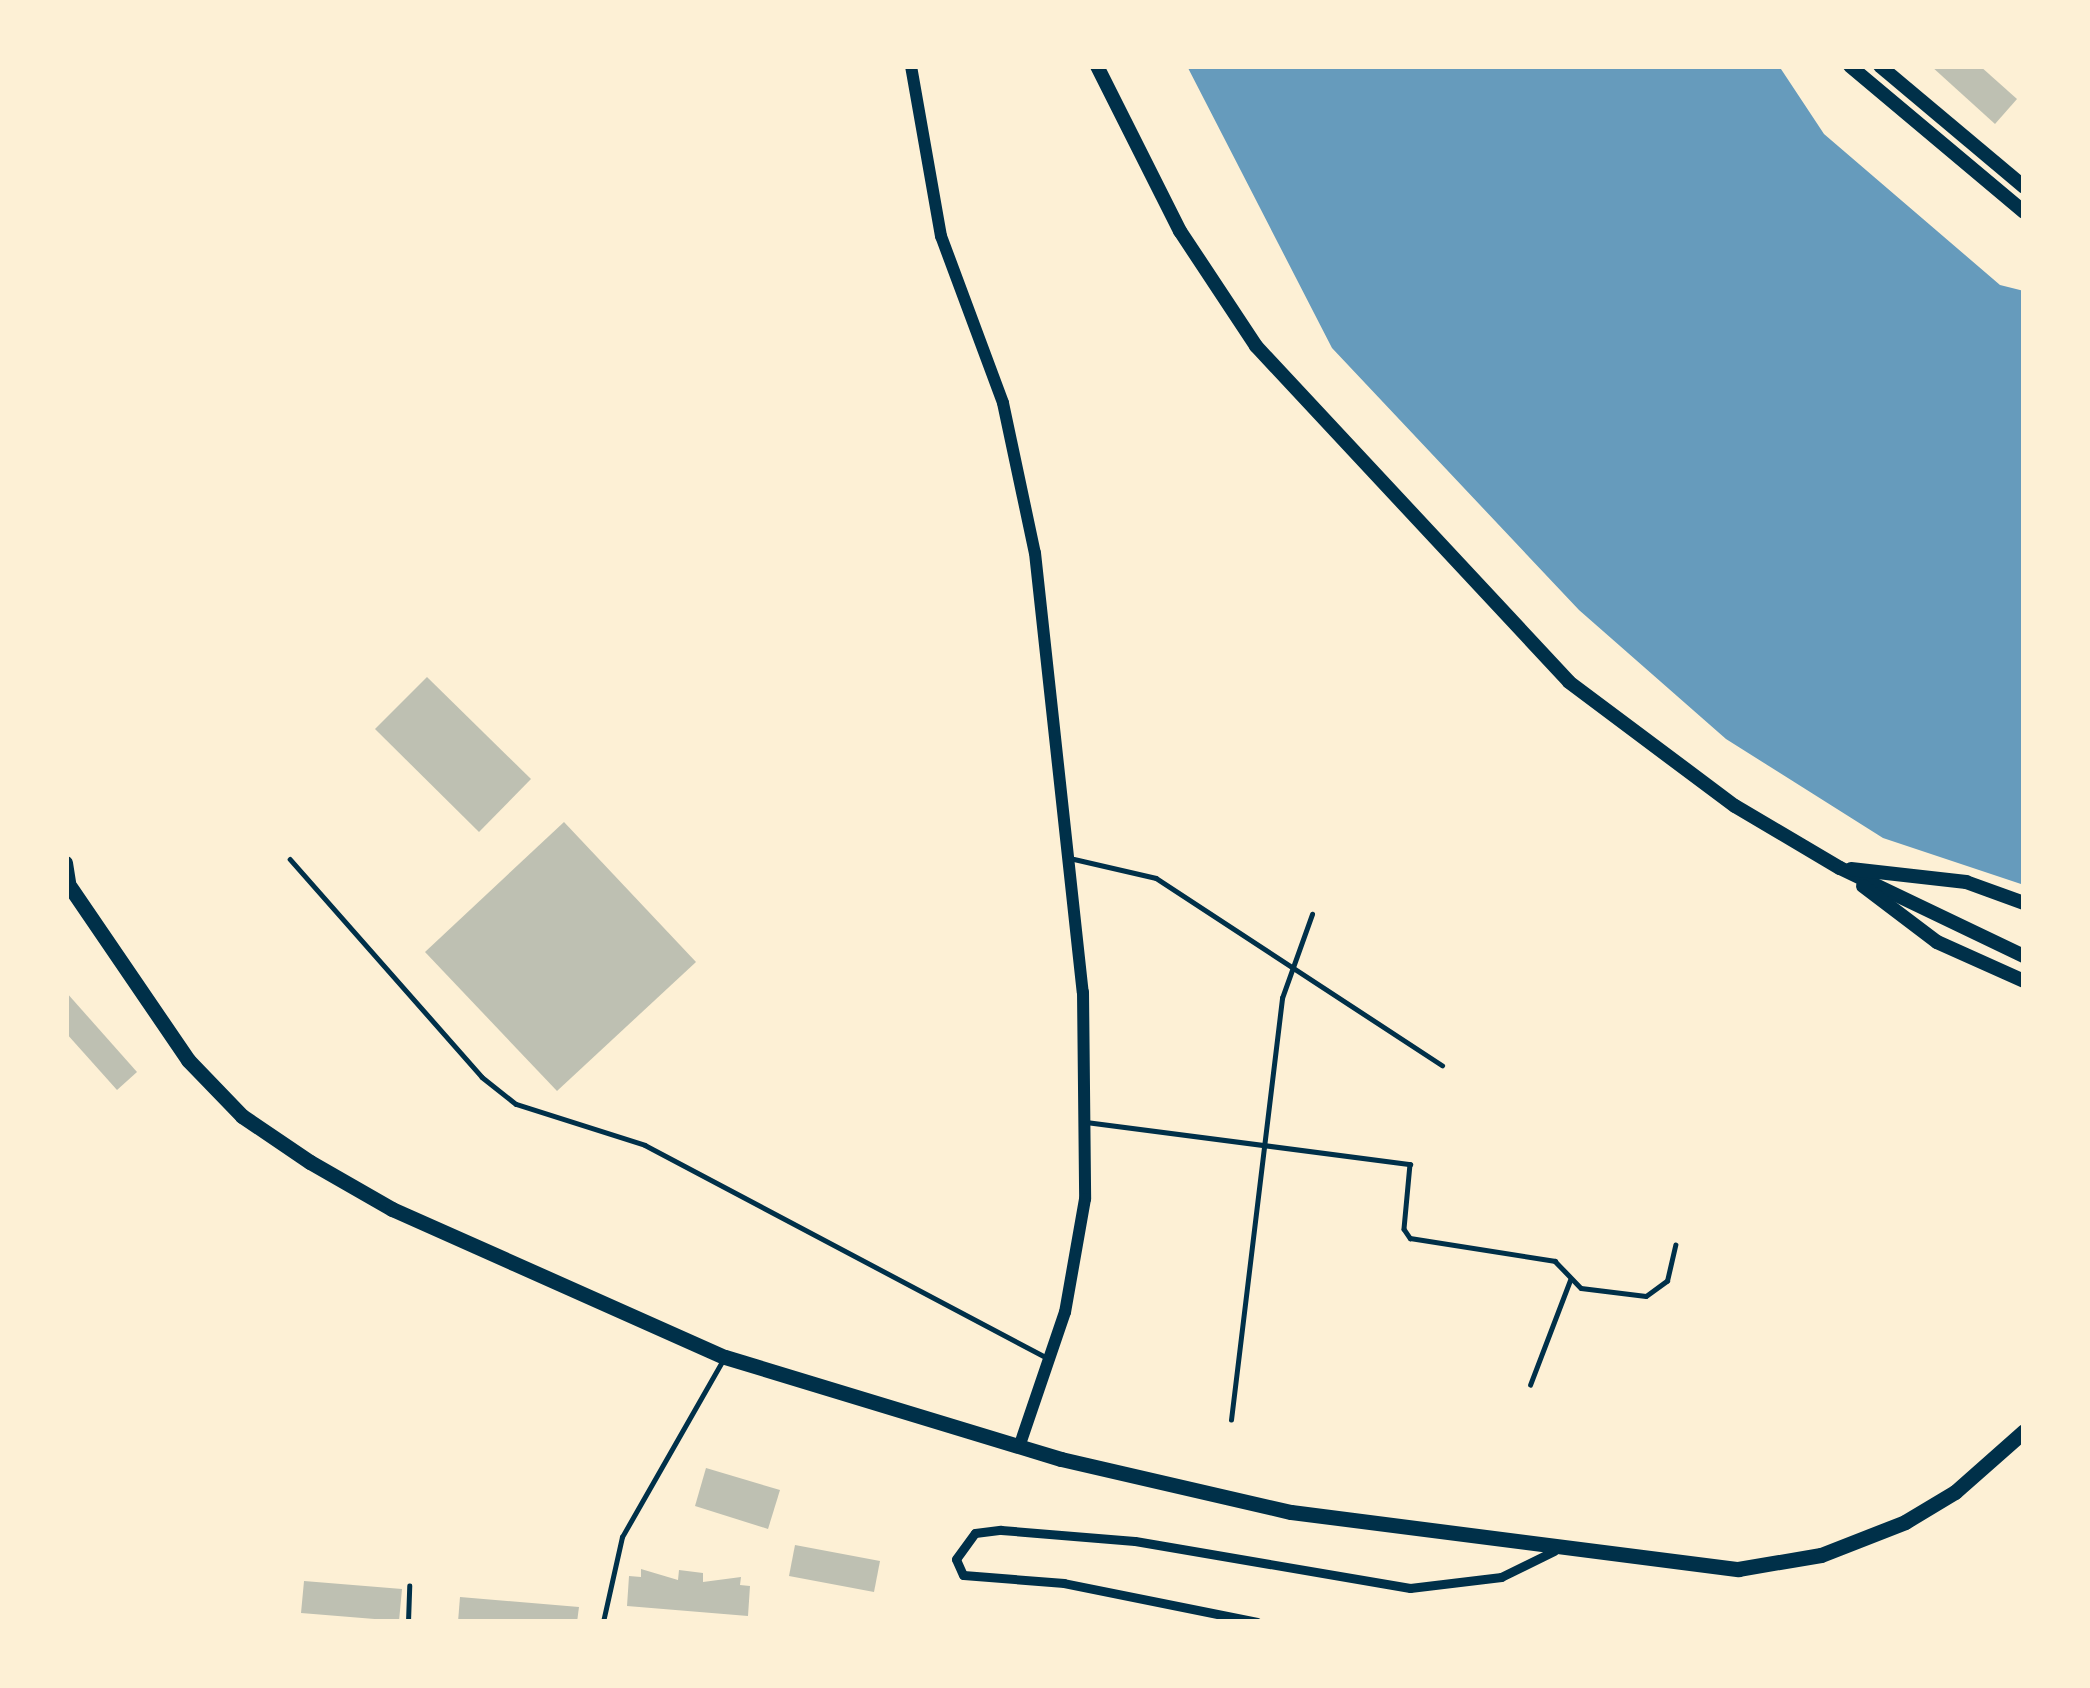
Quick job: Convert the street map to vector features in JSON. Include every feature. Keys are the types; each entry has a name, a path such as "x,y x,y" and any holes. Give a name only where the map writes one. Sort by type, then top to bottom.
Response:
{"main road":[{"path":"1097,66 1180,231 1256,346 1568,682 1634,737 1840,868 1937,943 2024,981"},
{"path":"1850,66 2024,212"},
{"path":"1880,66 2024,188"},
{"path":"66,863 67,882 188,1060 242,1116 392,1209 725,1357 1019,1447 1291,1512 1554,1551 1738,1569 1821,1555 1954,1492 2024,1431"},
{"path":"1840,868 1966,882 2024,903"},
{"path":"1840,868 2024,956"}],"street":[{"path":"911,66 914,116 941,236 1003,403 1035,553 1083,992 1084,1199 1049,1358 1019,1447"},
{"path":"1257,1622 1064,1583 963,1575 956,1559 975,1532 1000,1530 1135,1540 1410,1588 1501,1577 1554,1551"}],"lane":[{"path":"1068,858 1156,878 1442,1065"},
{"path":"290,859 482,1077 516,1104 645,1145 1049,1358"},
{"path":"1231,1420 1289,965 1312,914"},
{"path":"1086,1122 1410,1164 1410,1238 1555,1261 1570,1280 1646,1296 1666,1281 1676,1245"},
{"path":"1530,1385 1570,1280"},
{"path":"603,1622 622,1537 725,1357"},
{"path":"408,1622 409,1586"}],"water":[{"path":"1187,66 1779,66 1824,134 2000,285 2024,291 2024,885 1883,838 1726,739 1579,610 1332,348"}],"building":[{"path":"1931,66 1980,66 2017,99 1995,124"},
{"path":"427,677 531,779 479,832 375,729"},
{"path":"564,822 696,962 557,1091 425,952"},
{"path":"66,992 137,1072 117,1090 66,1033"},
{"path":"706,1468 780,1490 768,1529 695,1506"},
{"path":"795,1545 880,1561 874,1592 789,1576"},
{"path":"641,1569 678,1580 679,1570 703,1573 703,1582 741,1577 740,1585 750,1586 748,1616 627,1606 629,1576 641,1577"},
{"path":"304,1581 402,1589 399,1621 301,1613"},
{"path":"460,1597 579,1607 577,1622 458,1622"}]}
